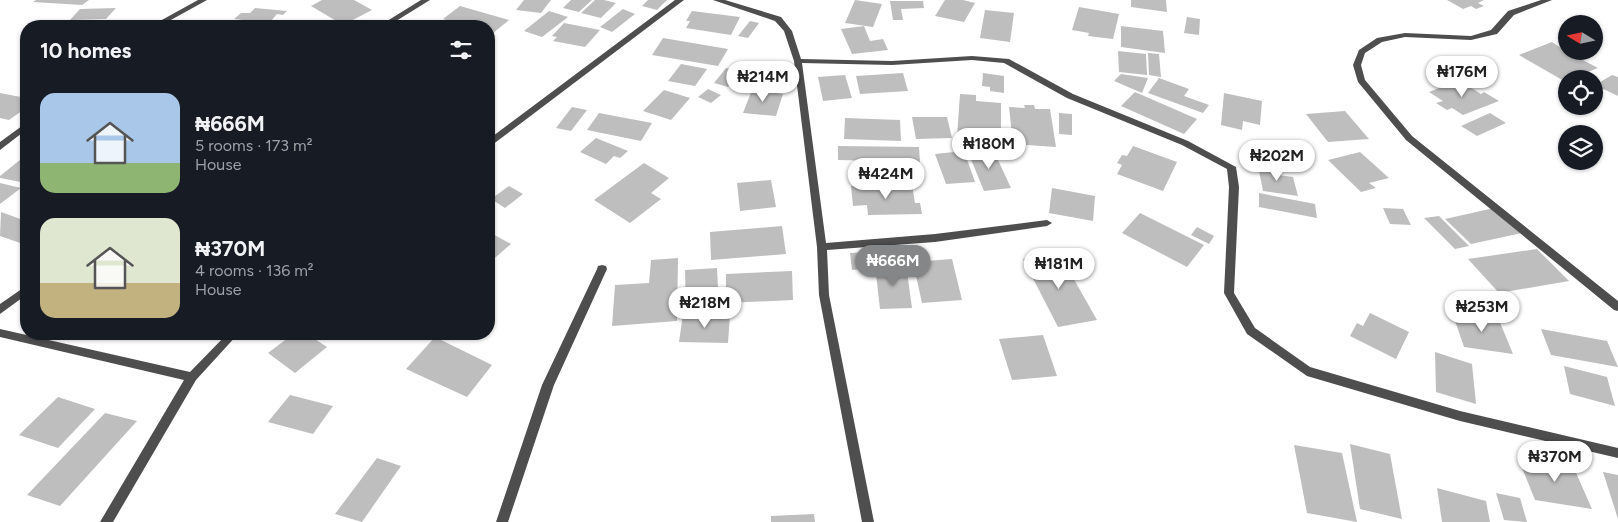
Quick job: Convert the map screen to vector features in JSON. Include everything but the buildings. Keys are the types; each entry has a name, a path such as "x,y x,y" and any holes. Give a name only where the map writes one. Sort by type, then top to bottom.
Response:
{"street":[{"path":"166,20 203,0"},
{"path":"393,20 426,0"},
{"path":"495,139 680,0"},
{"path":"717,0 778,19 788,31 798,62 822,247 824,294 868,522"},
{"path":"1548,0 1511,13 1494,32 1471,38 1405,35 1380,40 1362,52 1357,65 1361,80 1409,138 1618,307"},
{"path":"798,62 892,63 972,58 1006,61 1070,96 1186,143 1231,167 1234,187 1229,293 1251,331 1306,371 1460,416 1618,452"},
{"path":"0,147 20,131"},
{"path":"822,247 935,238 1047,223"},
{"path":"502,522 548,385 602,269"},
{"path":"0,310 20,295"},
{"path":"0,333 20,338"},
{"path":"31,340 192,377"},
{"path":"106,522 192,377 227,340"}]}
